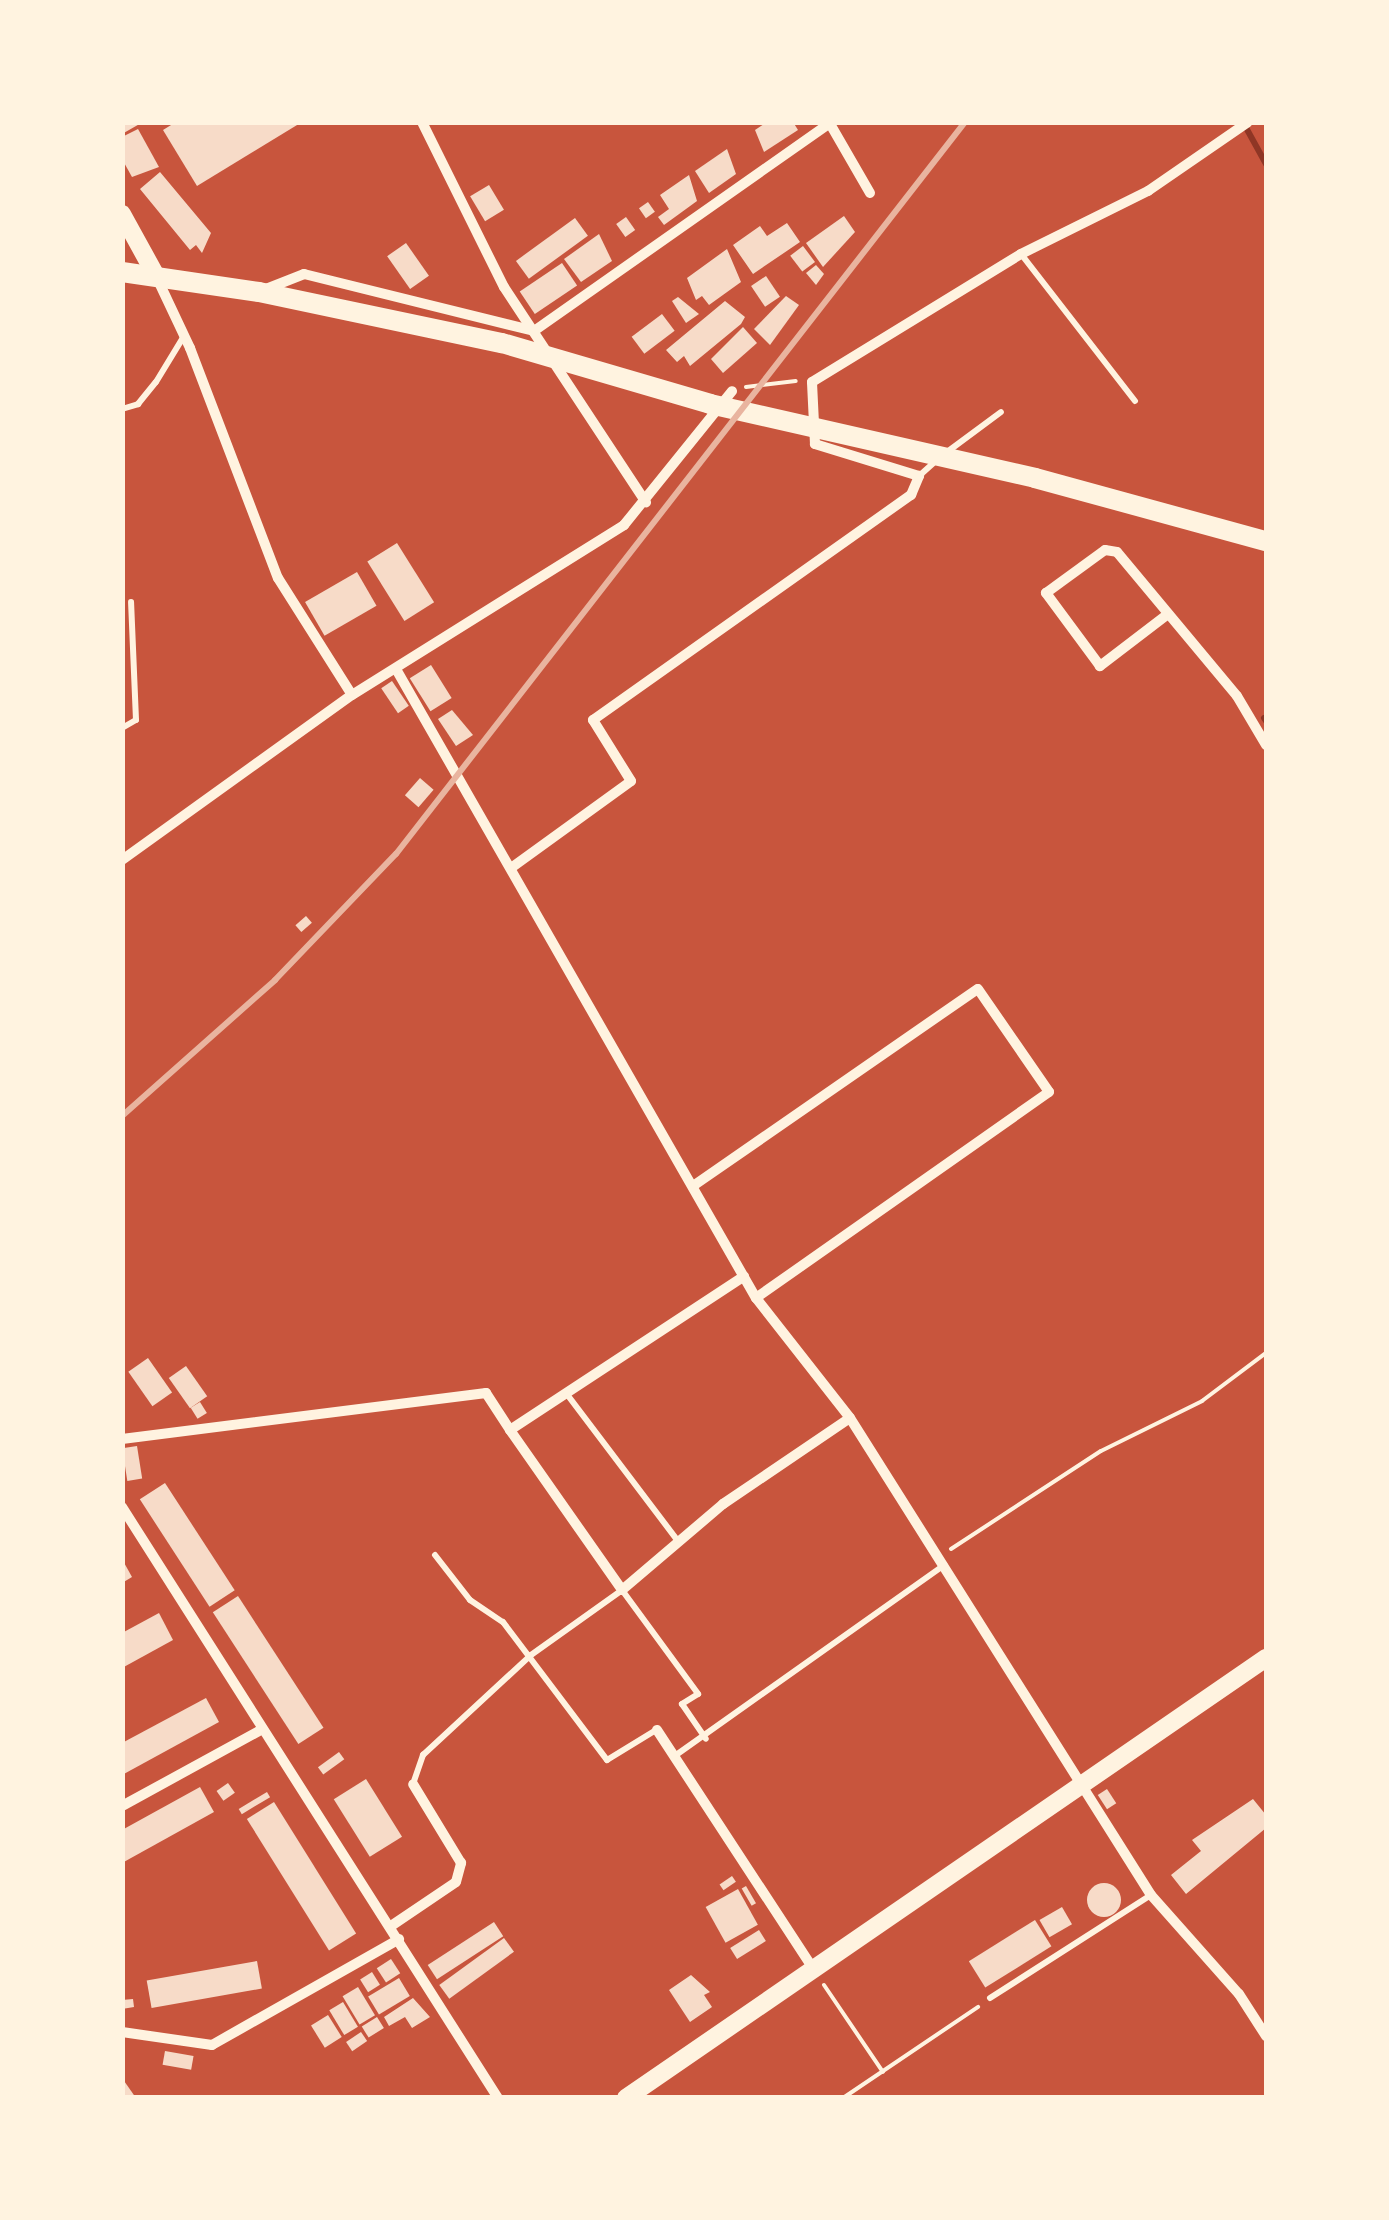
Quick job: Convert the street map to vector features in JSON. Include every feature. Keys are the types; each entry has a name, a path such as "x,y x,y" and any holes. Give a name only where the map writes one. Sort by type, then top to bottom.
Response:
{"highway":[{"path":"122,272 259,292 502,343 710,404 1036,478 1266,541"}],"main road":[{"path":"122,214 155,274"},
{"path":"626,2098 1266,1658"}],"street":[{"path":"422,122 504,287 646,502"},
{"path":"512,868 631,781 593,720 911,495 919,476 816,444 812,382 1020,254 1148,191 1248,122"},
{"path":"259,292 304,274 534,330 829,123 870,193"},
{"path":"155,274 184,335 278,578 352,694"},
{"path":"122,860 352,694 624,526 732,391"},
{"path":"1168,614 1100,666 1046,592 1105,550 1117,552 1238,696 1266,745"},
{"path":"396,669 756,1298 850,1418 942,1561 1077,1786 1151,1896 1239,1994 1266,2036"},
{"path":"693,1186 978,989 1049,1092 756,1298"},
{"path":"510,1430 744,1276"},
{"path":"122,1439 486,1393 622,1590 678,1541 850,1418"},
{"path":"122,1507 498,2098"},
{"path":"122,1806 261,1730"},
{"path":"657,1730 813,1968"},
{"path":"391,1926 456,1882 461,1863 414,1784"},
{"path":"122,2032 212,2044 399,1939"}],"lane":[{"path":"1020,254 1136,400"},
{"path":"122,409 138,404 184,335"},
{"path":"919,476 1001,412"},
{"path":"122,728 136,720 131,602"},
{"path":"566,1393 678,1541"},
{"path":"435,1554 470,1600 504,1622 608,1760 657,1730"},
{"path":"676,1754 706,1738 942,1561"},
{"path":"414,1784 423,1755 530,1655 622,1590 698,1694 682,1704 706,1738"},
{"path":"990,1998 1151,1896"}],"path":[{"path":"732,391 769,380 812,382"},
{"path":"942,1561 1101,1451 1202,1401 1266,1353"},
{"path":"813,1968 883,2072"},
{"path":"843,2098 990,1998"}],"building":[{"path":"122,122 143,122 122,134"},
{"path":"176,122 302,122 197,186 163,130"},
{"path":"767,122 793,122 798,130 764,152 755,130"},
{"path":"138,129 159,167 132,177 122,159 122,137"},
{"path":"727,149 736,174 709,193 695,171"},
{"path":"160,172 211,233 202,253 196,245 190,250 140,189"},
{"path":"689,175 697,201 664,225 658,217 669,209 660,195"},
{"path":"489,185 504,210 485,221 470,196"},
{"path":"648,202 655,212 646,218 639,208"},
{"path":"844,216 855,232 823,267 806,243"},
{"path":"626,217 635,230 625,237 616,224"},
{"path":"575,218 588,236 529,279 516,261"},
{"path":"787,223 800,242 753,274 733,245 760,226 767,236"},
{"path":"599,234 612,261 581,282 564,259"},
{"path":"406,243 429,276 410,289 387,256"},
{"path":"803,246 815,262 802,272 790,256"},
{"path":"727,249 741,282 709,305 702,296 696,300 687,278"},
{"path":"562,263 577,285 535,314 520,292"},
{"path":"816,265 824,274 816,285 806,273"},
{"path":"766,276 780,297 765,307 751,286"},
{"path":"786,296 799,305 770,345 754,329"},
{"path":"678,297 699,314 686,323 672,301"},
{"path":"725,301 745,317 741,324 690,366 684,356 677,362 666,350"},
{"path":"662,314 675,331 644,354 632,337"},
{"path":"743,327 757,343 723,373 711,359"},
{"path":"397,543 434,602 404,621 367,562"},
{"path":"357,572 377,606 325,636 305,602"},
{"path":"431,665 452,698 430,711 410,678"},
{"path":"392,681 409,706 398,713 381,688"},
{"path":"452,710 473,735 456,746 438,719"},
{"path":"420,778 434,790 418,807 405,795"},
{"path":"306,916 312,923 301,932 295,925"},
{"path":"148,1358 172,1392 152,1406 128,1372"},
{"path":"186,1366 207,1396 190,1408 169,1378"},
{"path":"200,1402 207,1413 198,1419 191,1408"},
{"path":"137,1446 142,1479 127,1481 122,1448"},
{"path":"165,1483 235,1590 210,1607 140,1499"},
{"path":"122,1559 132,1577 122,1583"},
{"path":"238,1596 324,1728 298,1744 213,1612"},
{"path":"159,1613 173,1640 122,1668 122,1633"},
{"path":"206,1698 219,1722 122,1775 122,1743"},
{"path":"339,1752 344,1759 323,1775 318,1767"},
{"path":"366,1779 402,1837 370,1857 334,1799"},
{"path":"228,1783 235,1793 223,1801 217,1791"},
{"path":"200,1787 214,1812 122,1863 122,1830"},
{"path":"1107,1789 1116,1803 1107,1809 1098,1795"},
{"path":"267,1792 270,1797 242,1814 239,1809"},
{"path":"1253,1799 1266,1815 1266,1828 1186,1894 1171,1875 1201,1851 1192,1840"},
{"path":"274,1802 356,1933 329,1950 247,1819"},
{"path":"732,1876 736,1882 723,1890 720,1884"},
{"path":"1104,1883 1116,1888 1121,1900 1116,1912 1104,1917 1092,1912 1087,1900 1092,1888"},
{"path":"746,1886 756,1903 752,1906 742,1888"},
{"path":"738,1889 758,1925 726,1943 706,1907"},
{"path":"1062,1907 1072,1924 1049,1937 1039,1920"},
{"path":"1035,1920 1051,1946 985,1988 969,1961"},
{"path":"494,1922 503,1936 437,1979 428,1965"},
{"path":"759,1930 766,1941 737,1959 730,1948"},
{"path":"504,1938 514,1952 449,1999 439,1985"},
{"path":"391,1959 400,1973 386,1983 377,1968"},
{"path":"257,1961 262,1989 152,2008 147,1980"},
{"path":"372,1972 380,1985 368,1992 360,1979"},
{"path":"691,1975 710,1992 704,1995 712,2007 690,2022 669,1990"},
{"path":"399,1978 410,1996 379,2015 368,1997"},
{"path":"358,1987 375,2015 360,2025 343,1996"},
{"path":"413,1998 430,2017 412,2028 405,2017 389,2026 384,2017"},
{"path":"133,1999 134,2007 122,2009 122,2000"},
{"path":"343,2002 358,2027 344,2035 329,2010"},
{"path":"328,2015 342,2037 325,2048 311,2026"},
{"path":"377,2017 384,2028 369,2038 362,2027"},
{"path":"361,2032 367,2041 352,2051 346,2042"},
{"path":"165,2051 194,2056 191,2070 163,2065"},
{"path":"122,2078 136,2098 122,2098"}],"waterway":[{"path":"1244,124 1266,164"}],"railway":[{"path":"122,1116 275,980 396,854 965,122"}]}
